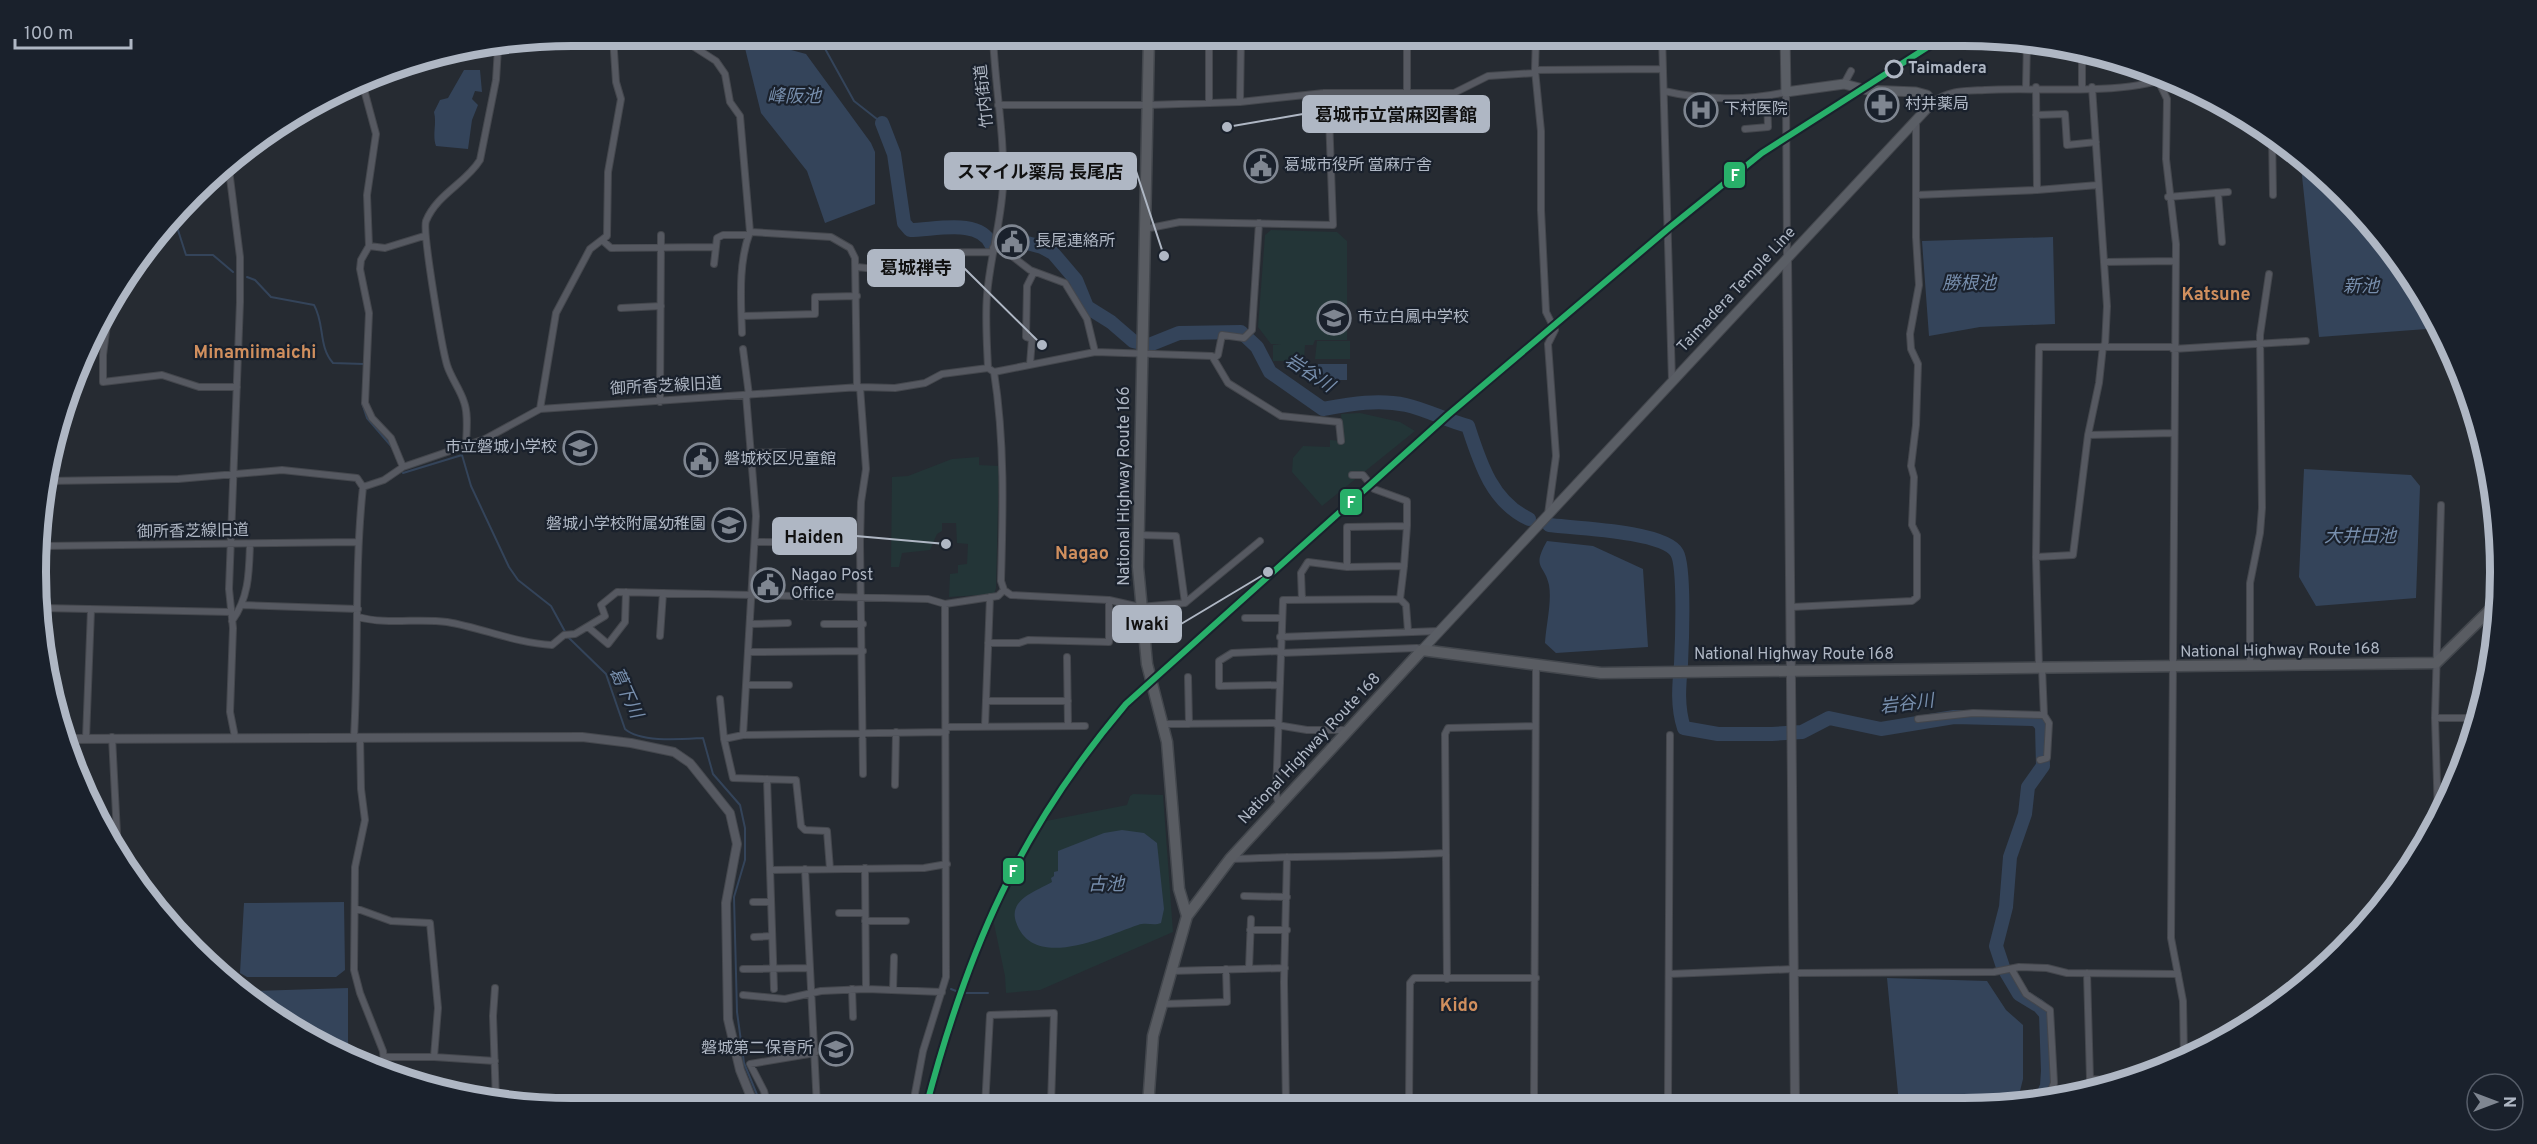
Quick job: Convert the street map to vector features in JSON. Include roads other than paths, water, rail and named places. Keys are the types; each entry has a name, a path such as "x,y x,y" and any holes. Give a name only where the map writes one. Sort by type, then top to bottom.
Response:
{"highway":[{"name":"National Highway Route 166","path":"1149,46 1142,335 1140,607 1148,664 1163,724 1171,776 1179,889 1187,916"},
{"path":"2436,663 2489,611"},
{"name":"National Highway Route 168","path":"1187,916 1230,859 1422,650 1601,673 2436,663"},
{"path":"1149,1098 1153,1036 1187,916"}],"main road":[{"path":"1785,46 1786,92 1844,84 1867,90 1916,92 1927,95 1933,102"},
{"name":"Taimadera Temple Line","path":"1422,650 1933,102"}],"street":[{"path":"540,409 556,313 590,249 607,236 608,171 621,99 616,82 614,46"},
{"path":"692,46 716,62 725,74 730,102 740,116 749,234 745,246 742,276 742,333"},
{"name":"竹内街道","path":"991,370 987,297 1000,221 1003,186 1003,135 998,105 994,46"},
{"path":"1209,46 1209,103"},
{"path":"1240,46 1240,102"},
{"path":"1407,46 1407,93"},
{"path":"1536,46 1535,71 1541,131 1541,210 1546,312 1555,330 1548,344 1556,456 1548,514"},
{"path":"1662,46 1672,381"},
{"path":"2026,87 2027,50"},
{"path":"466,448 464,402 446,363 424,236 425,222 432,209 475,169 480,160 496,80 498,52"},
{"path":"2082,60 2082,87"},
{"path":"998,105 1149,105 1240,102 1324,93 1454,93 1488,76 1535,71 1662,69"},
{"path":"1844,84 1851,71"},
{"path":"1933,102 1952,92 2026,87 2143,86 2156,83"},
{"path":"2160,85 2167,99 2168,197 2174,219 2171,939 2183,1001 2184,1049"},
{"path":"2036,87 2037,190"},
{"path":"2036,557 2073,555 2088,435 2104,346 2107,306 2092,87"},
{"path":"364,90 376,134 367,195 369,246 361,260 360,269 369,313 365,403 372,418 391,438 403,467"},
{"path":"1664,91 1690,97 1767,97 1786,92 1796,1098"},
{"path":"1145,229 1180,222 1333,225 1329,116 1324,93"},
{"path":"1745,129 1768,127 1767,97"},
{"path":"2036,115 2065,114 2067,145 2096,142"},
{"path":"1792,607 1912,601 1917,597 1917,535 1912,525 1914,477 1911,466 1916,425 1918,364 1911,349 1910,334 1920,285 1916,195 1916,120"},
{"path":"2272,146 2273,195"},
{"path":"230,174 240,257 234,475 229,545 232,621 230,694 235,737"},
{"path":"1916,195 2098,185"},
{"path":"2168,197 2228,192"},
{"path":"2218,193 2222,242"},
{"path":"1259,223 1252,330 1244,338 1222,335 1218,355 1214,358 1228,383 1281,416 1339,422 1341,441"},
{"path":"714,264 714,247 717,238 723,235 749,234 831,237 850,248 857,267 859,387 866,469 861,502 860,543 863,624 862,774"},
{"path":"660,402 661,235"},
{"path":"369,246 385,248 424,236"},
{"path":"602,240 611,248 714,247"},
{"path":"857,267 893,271 895,253 994,247 1004,250 1034,272 1065,283 1087,319 1095,352"},
{"path":"2104,262 2175,261"},
{"path":"1030,364 1032,339 1026,337 1027,286 1034,272"},
{"path":"2250,666 2250,583 2260,533 2262,508 2261,344 2264,294 2269,274"},
{"path":"742,316 815,314 815,297 856,296"},
{"path":"621,308 661,306"},
{"path":"107,328 104,382 162,375 199,387 237,387"},
{"path":"2040,760 2047,758 2049,723 2044,715 2040,668 2036,557 2039,347 2173,348 2306,342"},
{"path":"743,349 756,507 750,652 743,735"},
{"name":"御所香芝線旧道","path":"363,487 384,480 403,467 466,448 540,409 915,385 925,383 942,374 991,370 1095,352 1214,358"},
{"path":"991,370 1001,437 1001,581 1004,590 1011,595 1109,600 1140,607 1185,603 1260,541"},
{"path":"2088,435 2174,433"},
{"path":"751,453 784,452"},
{"path":"55,481 166,480 256,471 314,472 357,478 363,487 357,542 357,737 365,820 356,859 356,978 384,1062"},
{"path":"1352,475 1363,475 1374,489 1407,501 1400,599"},
{"path":"2438,801 2435,718 2440,505"},
{"path":"1347,567 1347,527 1407,526"},
{"path":"1139,536 1176,536 1185,603"},
{"name":"御所香芝線旧道","path":"48,546 357,542"},
{"path":"755,542 860,543"},
{"path":"232,621 243,605 249,575 250,544"},
{"path":"1302,600 1301,573 1308,562 1347,567 1404,566"},
{"path":"358,617 377,622 443,622 526,644 552,645 564,635 575,634 605,616 601,605 611,593 928,599 945,604 998,596 1004,590"},
{"path":"588,627 608,644 625,622 626,592"},
{"path":"660,636 663,593"},
{"path":"985,726 990,597"},
{"path":"1279,805 1276,794 1277,724 1283,600 1400,599 1406,605 1408,631"},
{"path":"988,643 1019,643 1028,640 1109,642 1109,600"},
{"path":"914,1098 923,1051 946,977 945,604"},
{"path":"243,605 358,609"},
{"path":"48,608 231,612"},
{"path":"86,738 90,610"},
{"path":"1245,618 1281,618"},
{"path":"751,624 788,623"},
{"path":"824,624 863,624"},
{"path":"1280,637 1439,631"},
{"path":"1278,686 1219,686 1219,661 1232,652 1417,648 1422,650"},
{"path":"750,652 863,651"},
{"path":"1067,657 1068,726"},
{"path":"1534,1098 1536,666"},
{"path":"1188,677 1189,724"},
{"path":"747,685 789,685"},
{"path":"720,699 724,739 733,778 796,780 801,826 805,830 827,831 830,869"},
{"path":"987,701 1068,700"},
{"path":"1918,719 1973,713 2044,715"},
{"path":"2435,718 2470,718"},
{"path":"1163,724 1277,724 1306,730 1348,730"},
{"path":"724,739 743,735 896,732 985,726 1085,726"},
{"path":"1447,979 1445,734 1448,728 1535,726"},
{"path":"895,785 896,732"},
{"path":"1668,1098 1670,735"},
{"path":"112,737 117,835"},
{"path":"73,739 597,738 664,749 683,757 726,808 736,834 736,857 726,903 728,1019 740,1071 751,1098"},
{"path":"767,779 774,989"},
{"path":"1230,859 1445,853"},
{"path":"1286,1098 1287,857"},
{"path":"770,870 924,868 947,864"},
{"path":"865,868 866,989"},
{"path":"805,869 809,994 817,1098"},
{"path":"1244,897 1287,897"},
{"path":"753,902 771,902"},
{"path":"355,908 391,921 430,923 438,1008 434,1057"},
{"path":"839,913 865,913"},
{"path":"1249,968 1251,919"},
{"path":"865,921 906,921"},
{"path":"1250,930 1287,930"},
{"path":"754,937 772,936"},
{"path":"893,990 894,957"},
{"path":"743,969 808,968"},
{"path":"1170,971 1285,968"},
{"path":"1669,974 1794,971 1994,972 2047,968 2067,973 2178,974"},
{"path":"1161,1004 1227,1002 1226,969"},
{"path":"2012,970 2026,994 2050,1010 2054,1074 2050,1090"},
{"path":"2087,973 2090,1078 2104,1079"},
{"path":"1409,1098 1410,983 1414,978 1536,978"},
{"path":"495,988 496,1092"},
{"path":"743,995 785,999 852,989 942,992"},
{"path":"852,989 853,1017"},
{"path":"985,1098 990,1015 1054,1013 1051,1098"},
{"path":"766,1098 750,1064 815,1053"},
{"path":"384,1057 434,1057 495,1061"}],"water":[{"name":"峰阪池","path":"744,46 779,46 806,54 871,143 875,152 875,204 825,223 807,171 761,113"},
{"path":"464,70 480,70 482,92 475,91 472,99 478,105 472,120 468,149 436,146 434,112 440,100 448,98"},
{"name":"新池","path":"2301,169 2337,200 2382,252 2402,280 2430,329 2319,337"},
{"name":"勝根池","path":"2053,237 2055,324 1980,327 1929,336 1922,241"},
{"path":"1318,364 1347,364 1347,380 1318,380"},
{"name":"大井田池","path":"2304,469 2411,475 2420,486 2416,598 2316,606 2299,577"},
{"path":"1547,541 1593,546 1643,569 1648,647 1556,653 1545,643 1550,592 1547,578 1540,566 1540,557"},
{"name":"古池","path":"1122,830 1144,833 1157,843 1164,909 1161,923 1141,924 1089,942 1053,948 1038,945 1025,937 1016,922 1016,907 1025,897 1052,882 1054,872 1058,871 1058,851 1104,833"},
{"path":"344,902 345,970 336,977 247,977 240,973 244,903"},
{"path":"1887,978 1987,981 2006,1010 2023,1025 2023,1079 2019,1094 1965,1098 1898,1098"},
{"path":"348,988 348,1047 309,1027 255,991"}],"waterway":[{"name":"岩谷川","path":"824,46 854,101 882,123"},
{"name":"岩谷川","path":"882,123 894,154 904,223 910,230 967,228 985,236 991,244 1027,243 1042,247 1053,253 1076,280 1087,307 1111,322 1133,341 1149,345 1179,333 1241,332 1257,347 1270,372 1323,409 1364,403 1396,403 1468,426 1489,480 1516,512 1529,519"},
{"name":"葛下川","path":"176,227 186,255 213,255 233,272"},
{"name":"葛下川","path":"247,277 255,280 271,297 314,305 320,320 325,349 333,363 364,364"},
{"name":"葛下川","path":"362,403 367,418 392,447"},
{"name":"葛下川","path":"403,473 462,455 471,486 509,567 518,580 551,606 568,637 606,674 625,729 651,738 703,738 713,774 740,805 745,828 745,860 734,897 737,1012 744,1063 758,1098"},
{"name":"岩谷川","path":"1549,525 1638,535 1669,546 1677,553 1680,561 1682,589 1679,696 1684,728 1718,734 1772,734 1802,732 1829,718 1881,729 1954,717 2037,720 2042,726 2043,766 2028,787 2025,814 2010,857 2006,907 1996,946 2003,967 2019,994 2039,1006 2046,1014 2048,1071 2045,1091"},
{"path":"951,989 961,993 988,993"}],"place":[{"name":"Taimadera","path":"1894,69"},
{"name":"村井薬局","path":"1882,105"},
{"name":"下村医院","path":"1701,110"},
{"name":"葛城市立當麻図書館","path":"1227,127"},
{"name":"葛城市役所 當麻庁舎","path":"1261,166"},
{"name":"長尾連絡所","path":"1012,242"},
{"name":"スマイル薬局 長尾店","path":"1164,256"},
{"name":"市立白鳳中学校","path":"1334,318"},
{"name":"葛城禅寺","path":"1042,345"},
{"name":"市立磐城小学校","path":"580,448"},
{"name":"磐城校区児童館","path":"701,460"},
{"name":"磐城小学校附属幼稚園","path":"729,525"},
{"name":"Haiden","path":"946,544"},
{"name":"Iwaki","path":"1268,572"},
{"name":"Nagao Post Office","path":"768,585"},
{"name":"磐城第二保育所","path":"836,1049"}],"district":[{"name":"Katsune","path":"2216,295"},
{"name":"Minamiimaichi","path":"255,353"},
{"name":"Nagao","path":"1082,554"},
{"name":"Kido","path":"1459,1006"}]}
